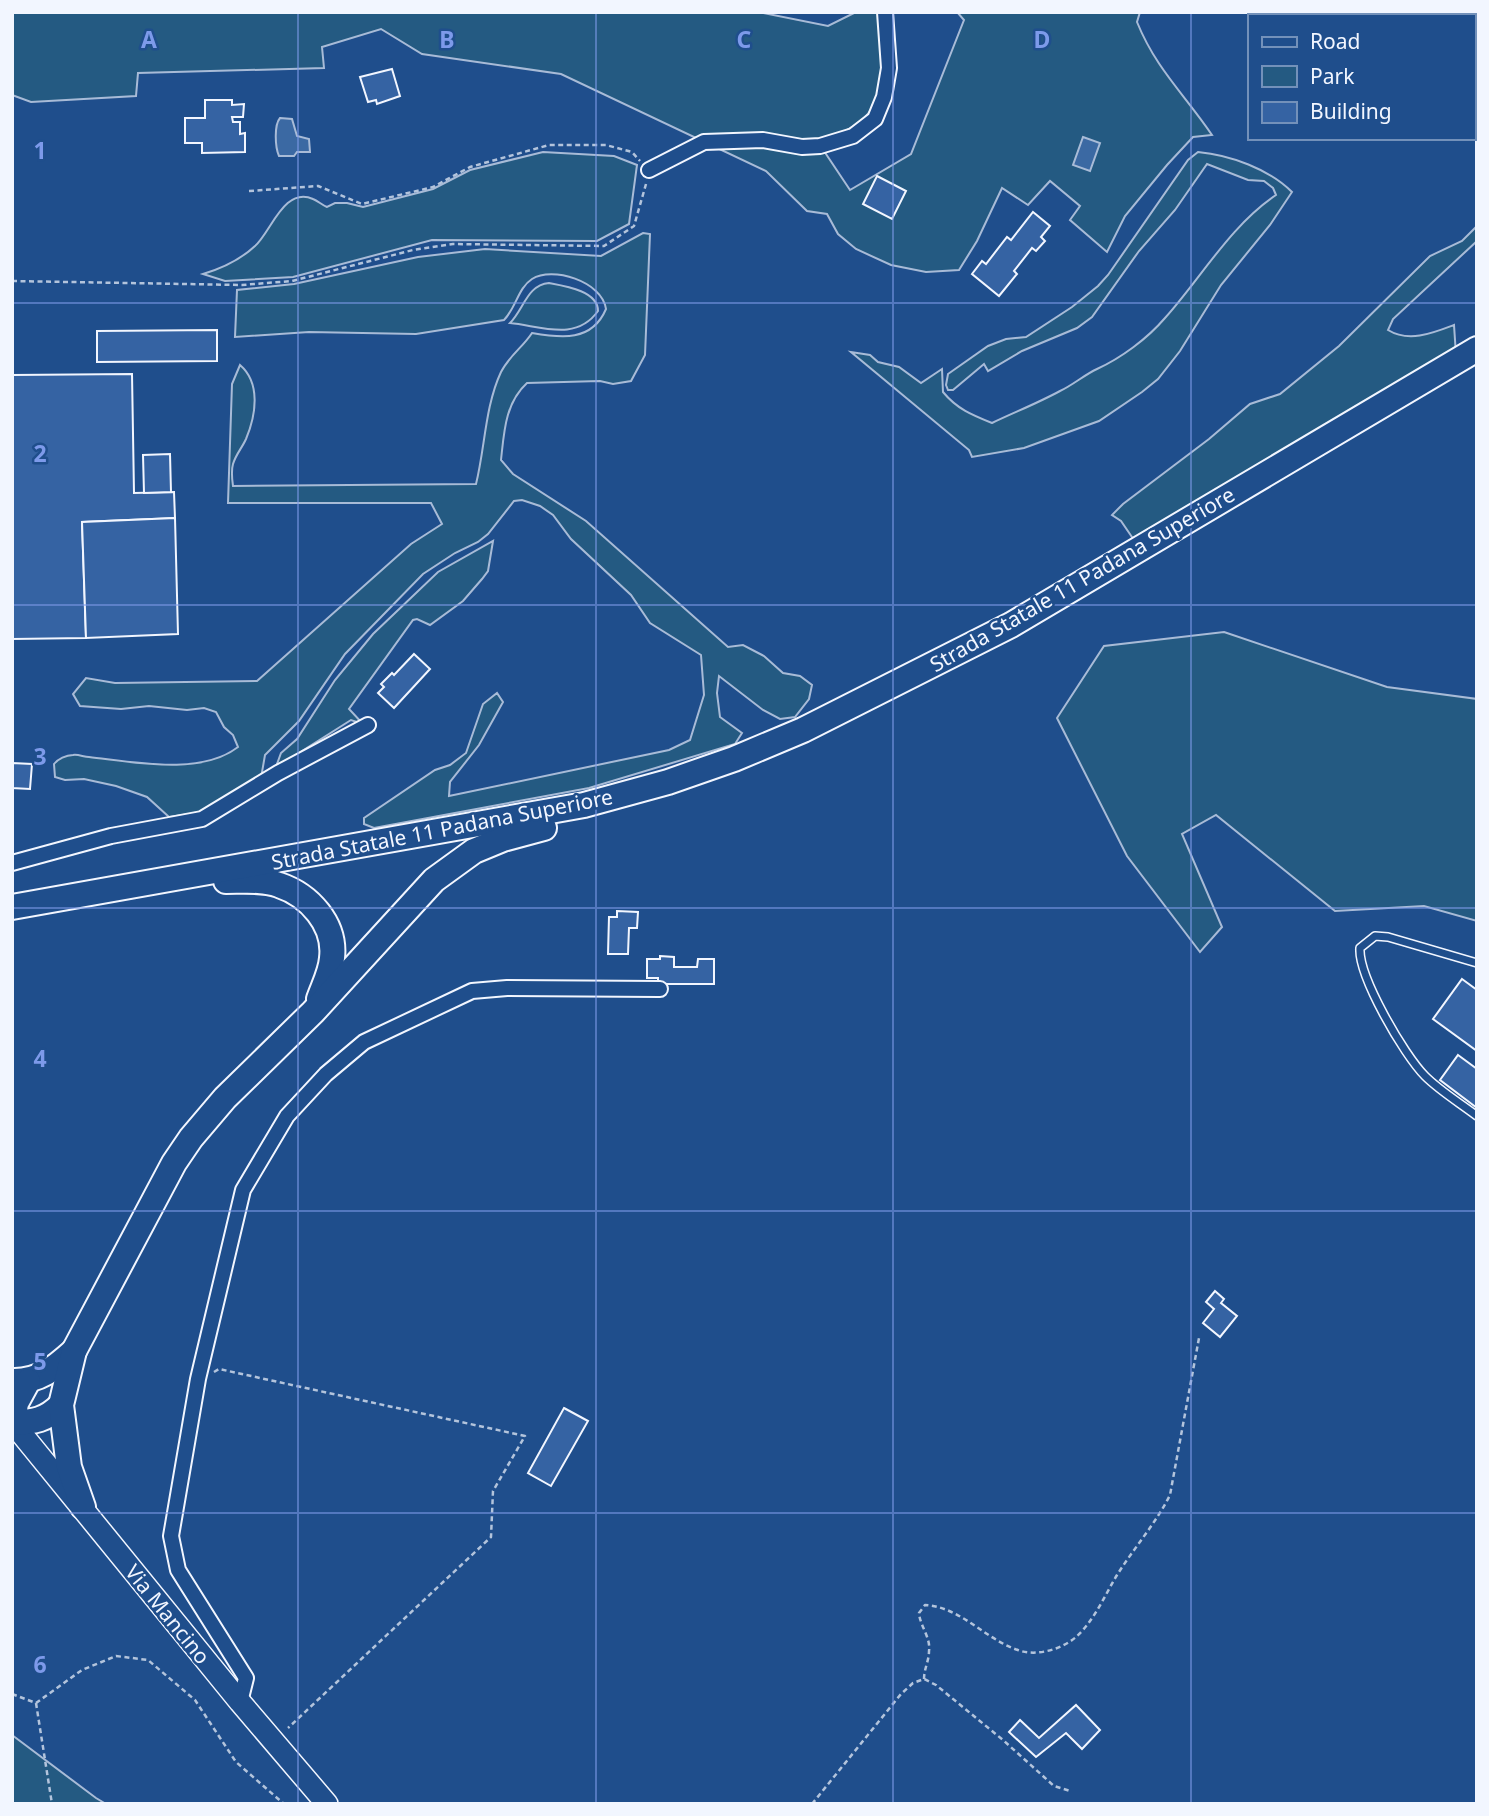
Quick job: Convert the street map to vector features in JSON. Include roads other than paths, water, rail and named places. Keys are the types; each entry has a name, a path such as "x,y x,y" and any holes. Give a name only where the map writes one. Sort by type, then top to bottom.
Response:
{"highway":[{"name":"Strada Statale 11 Padana Superiore","path":"12,907 584,805 668,782 734,759 803,730 1011,625 1477,349"},
{"path":"83,1507 69,1467 61,1405 74,1351 159,1190 191,1138 225,1098 313,1012 434,880 474,851 503,839 669,795 734,759"},
{"path":"151,883 249,881 278,884 302,895 319,911 329,932 333,956 313,1012"},
{"path":"61,1405 51,1415 36,1422 13,1422 20,1381 49,1373 74,1351"}],"main road":[{"name":"Via Mancino","path":"13,1422 273,1743 327,1804"}],"street":[{"path":"649,170 704,142 763,140 802,147 820,146 853,136 875,119 884,97 889,68 885,12"},
{"path":"12,863 111,836 202,819 278,773 368,725"},
{"path":"240,1702 246,1678 178,1570 171,1536 198,1379 243,1190 287,1116 326,1074 364,1042 472,991 508,988 660,989"}],"lane":[{"path":"1477,963 1388,937 1375,936 1364,942 1360,948 1359,961 1387,1021 1424,1075 1477,1116"}]}
